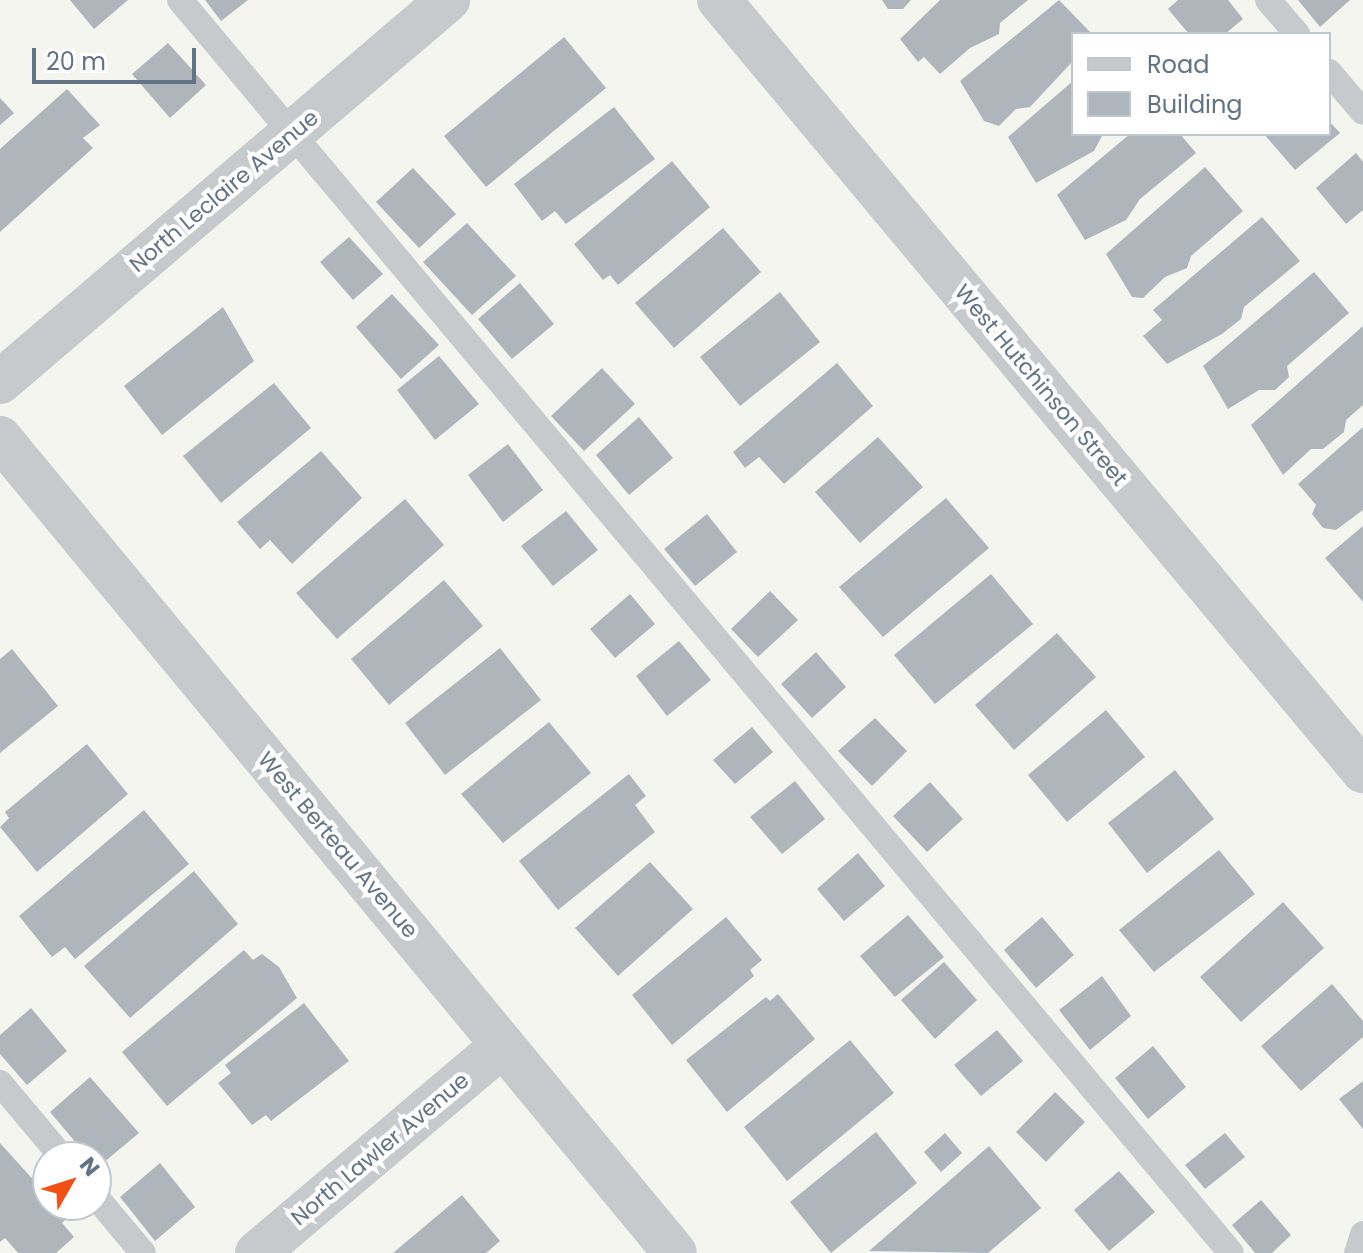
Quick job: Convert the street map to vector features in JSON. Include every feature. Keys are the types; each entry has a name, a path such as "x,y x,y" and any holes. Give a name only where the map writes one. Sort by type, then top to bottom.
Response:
{"street":[{"name":"North Leclaire Avenue","path":"0,382 448,0"},
{"name":"West Hutchinson Street","path":"719,0 1363,771"},
{"name":"West Berteau Avenue","path":"0,438 675,1253"},
{"name":"North Lawler Avenue","path":"257,1253 503,1045"}],"lane":[{"path":"180,0 1231,1253"},
{"path":"1268,0 1295,32"},
{"path":"1331,74 1363,112"},
{"path":"0,1083 49,1141"},
{"path":"112,1216 143,1253"},
{"path":"1357,1253 1363,1234"}],"building":[{"path":"70,0 128,0 94,29"},
{"path":"205,0 248,0 221,21"},
{"path":"882,0 911,0 903,9 888,9"},
{"path":"940,0 1028,0 1000,23 999,34 970,48 940,74 924,57 918,62 900,39"},
{"path":"1059,0 1090,32 1071,32 1071,63 1030,107 1016,109 999,126 984,121 960,81"},
{"path":"1178,0 1228,0 1243,19 1227,32 1187,32 1168,9"},
{"path":"1298,0 1350,0 1320,27"},
{"path":"564,37 606,88 486,187 444,136"},
{"path":"168,43 206,85 170,118 132,74"},
{"path":"1071,83 1071,136 1102,136 1094,151 1036,183 1008,137"},
{"path":"67,89 100,125 83,138 93,148 0,232 0,149"},
{"path":"0,98 14,113 0,125"},
{"path":"614,107 655,159 566,224 555,211 542,221 514,184"},
{"path":"1331,123 1340,133 1295,170 1266,136 1331,136"},
{"path":"1128,136 1182,136 1196,153 1140,199 1126,220 1085,240 1057,195"},
{"path":"1356,153 1363,162 1363,210 1346,224 1316,188"},
{"path":"672,161 710,207 618,285 610,275 603,280 574,244"},
{"path":"1205,167 1243,211 1191,256 1187,268 1165,277 1143,298 1132,297 1106,254"},
{"path":"413,168 456,214 419,248 376,202"},
{"path":"1262,217 1300,261 1244,307 1241,319 1222,334 1167,364 1143,336 1162,320 1153,310"},
{"path":"467,223 516,276 472,315 423,262"},
{"path":"723,228 761,272 674,348 635,303"},
{"path":"349,237 383,274 353,300 320,262"},
{"path":"1314,272 1349,313 1287,366 1289,377 1275,390 1259,390 1228,409 1203,366"},
{"path":"520,283 554,324 512,359 478,319"},
{"path":"780,292 820,342 740,406 700,357"},
{"path":"392,294 439,345 401,379 356,327"},
{"path":"223,307 254,361 162,435 124,386"},
{"path":"1363,326 1363,405 1346,420 1344,432 1323,449 1311,449 1283,475 1251,425"},
{"path":"439,356 479,404 435,440 397,390"},
{"path":"837,363 873,406 784,484 759,457 745,468 733,452"},
{"path":"602,368 635,404 584,451 551,416"},
{"path":"274,383 311,428 221,503 183,456"},
{"path":"639,417 673,458 629,495 596,455"},
{"path":"1363,427 1363,510 1336,530 1323,528 1312,514 1316,505 1298,484"},
{"path":"878,437 923,487 860,543 815,492"},
{"path":"508,444 543,490 503,522 468,475"},
{"path":"321,451 362,498 292,564 270,540 260,549 237,522"},
{"path":"946,498 989,548 883,637 839,587"},
{"path":"405,499 444,545 337,639 296,593"},
{"path":"566,511 598,550 553,586 521,546"},
{"path":"707,514 737,552 695,586 664,549"},
{"path":"1363,526 1363,602 1325,558"},
{"path":"991,574 1033,624 935,704 894,655"},
{"path":"444,580 483,626 389,705 351,659"},
{"path":"770,591 798,620 758,657 731,629"},
{"path":"630,594 655,624 615,658 590,629"},
{"path":"1057,633 1096,677 1014,750 975,705"},
{"path":"679,641 711,680 667,716 636,676"},
{"path":"500,648 541,700 445,775 405,723"},
{"path":"12,649 58,706 0,753 0,659"},
{"path":"816,652 846,687 812,718 781,684"},
{"path":"1106,710 1145,757 1067,822 1028,775"},
{"path":"875,718 907,751 872,786 838,751"},
{"path":"549,722 591,773 503,843 461,794"},
{"path":"752,727 773,752 735,784 713,760"},
{"path":"87,744 128,794 37,872 0,827 9,818 5,812"},
{"path":"1175,770 1214,819 1147,873 1108,823"},
{"path":"629,774 646,796 635,805 655,832 558,910 519,861"},
{"path":"795,781 825,819 782,854 750,817"},
{"path":"930,782 963,819 927,852 893,816"},
{"path":"144,810 189,864 75,959 65,947 52,957 19,916"},
{"path":"1219,850 1255,894 1154,972 1119,930"},
{"path":"858,853 885,886 844,921 817,889"},
{"path":"650,862 693,909 618,976 575,928"},
{"path":"194,871 238,924 130,1018 84,966"},
{"path":"1283,902 1324,948 1241,1022 1200,977"},
{"path":"908,915 944,957 895,997 860,956"},
{"path":"726,917 762,960 750,970 754,976 672,1045 632,995"},
{"path":"1042,917 1074,955 1036,988 1004,950"},
{"path":"244,950 253,960 262,954 279,967 297,998 167,1106 122,1052"},
{"path":"944,962 977,1000 935,1039 901,1000"},
{"path":"1102,976 1131,1016 1090,1050 1059,1010"},
{"path":"1332,984 1363,1021 1363,1037 1301,1091 1261,1046"},
{"path":"778,994 815,1039 727,1112 686,1060 766,997 770,1001"},
{"path":"304,1003 349,1061 271,1121 266,1115 252,1125 218,1083 231,1073 225,1065"},
{"path":"31,1008 67,1051 27,1085 0,1054 0,1035"},
{"path":"997,1030 1023,1061 981,1096 954,1065"},
{"path":"850,1040 894,1093 787,1181 744,1127"},
{"path":"1153,1046 1186,1087 1148,1119 1115,1078"},
{"path":"90,1077 139,1133 112,1156 112,1141 74,1141 50,1112"},
{"path":"1363,1081 1363,1129 1339,1099"},
{"path":"1055,1092 1085,1122 1046,1162 1016,1132"},
{"path":"876,1132 917,1183 831,1253 790,1202"},
{"path":"945,1133 962,1153 941,1172 924,1152"},
{"path":"1225,1133 1245,1157 1205,1189 1185,1165"},
{"path":"0,1143 32,1178 32,1221 64,1221 62,1223 74,1237 56,1253 18,1253 5,1238 0,1242"},
{"path":"989,1146 1041,1208 988,1253 869,1251"},
{"path":"160,1163 195,1207 155,1241 120,1197"},
{"path":"1119,1171 1155,1212 1109,1251 1074,1210"},
{"path":"462,1195 500,1241 486,1253 393,1253"},
{"path":"1261,1200 1291,1235 1272,1253 1255,1253 1232,1225"}]}
